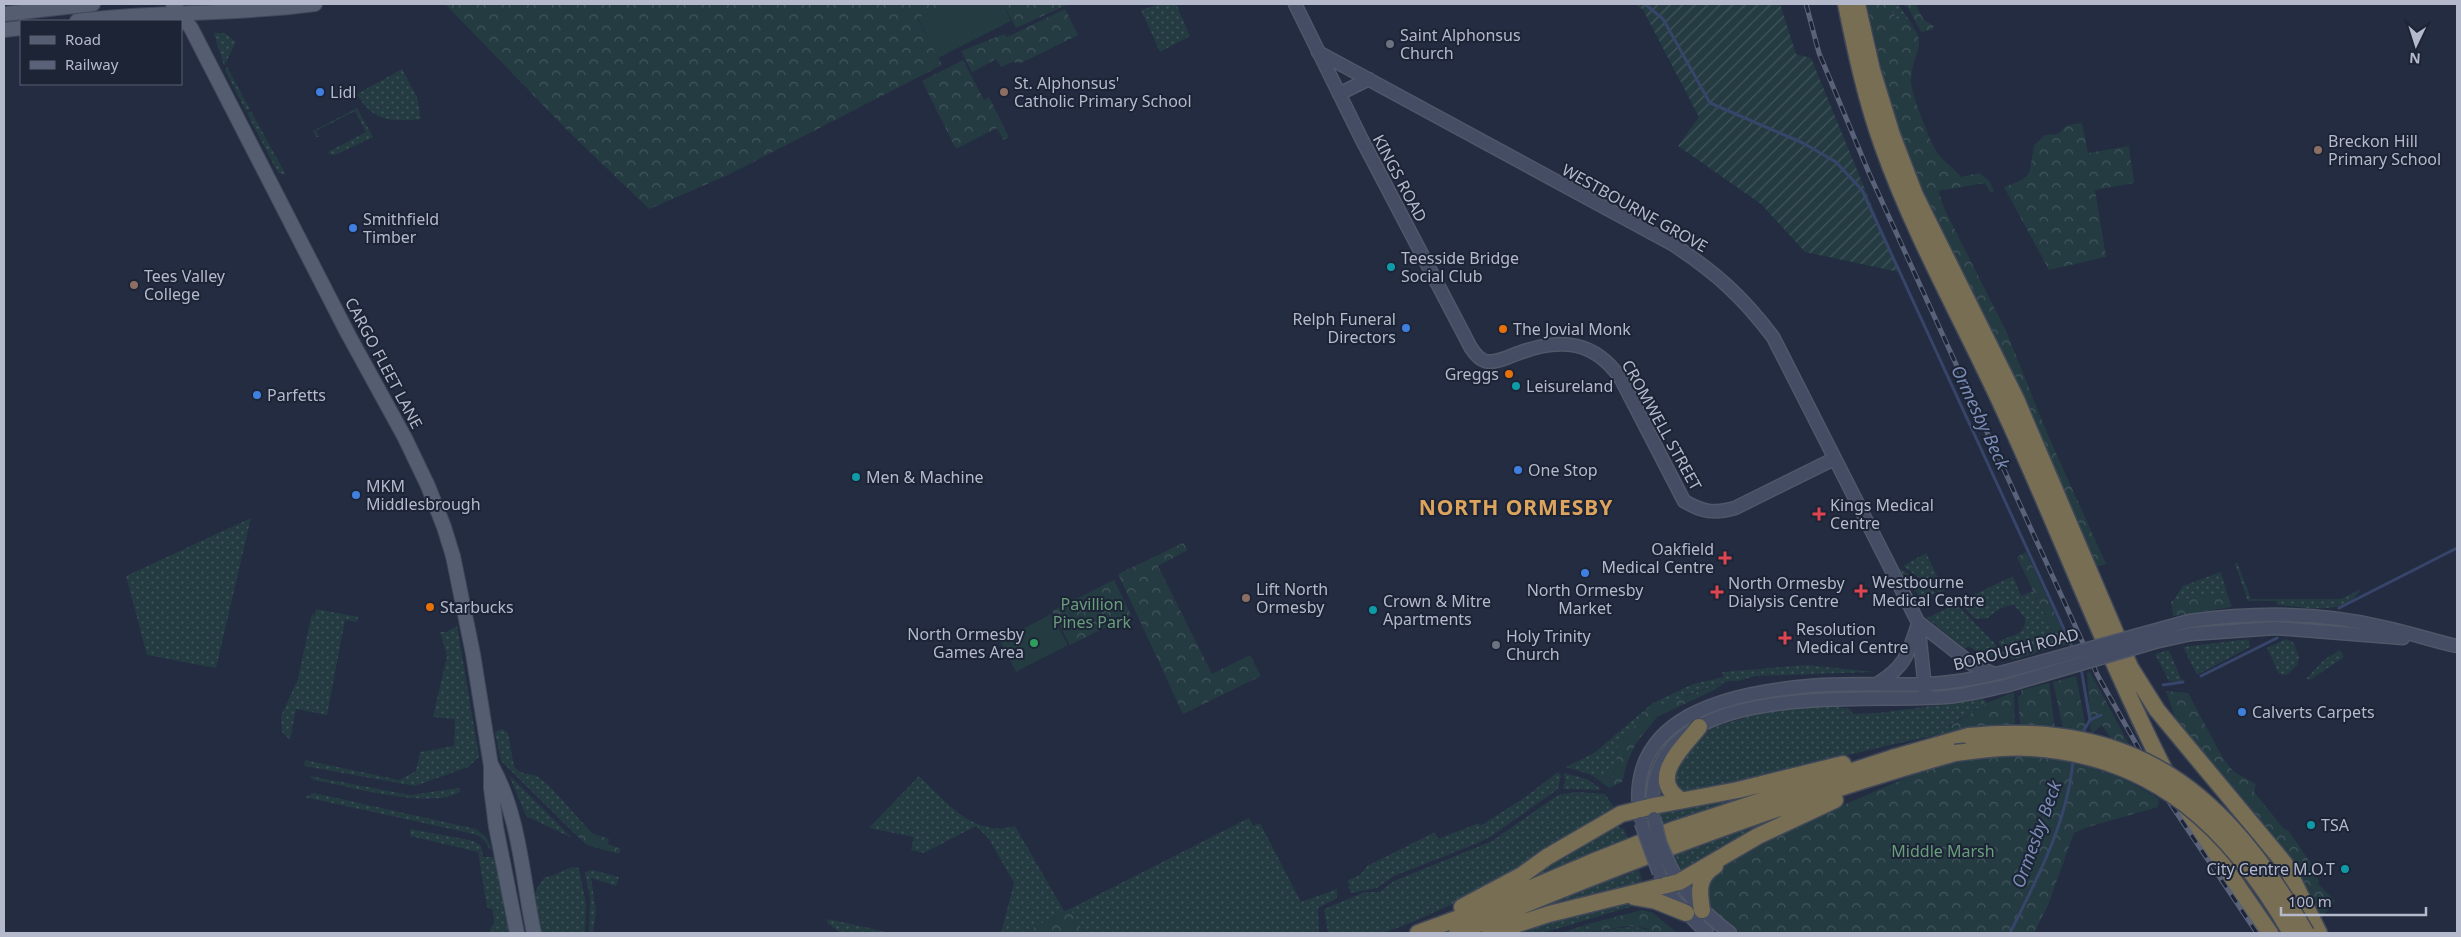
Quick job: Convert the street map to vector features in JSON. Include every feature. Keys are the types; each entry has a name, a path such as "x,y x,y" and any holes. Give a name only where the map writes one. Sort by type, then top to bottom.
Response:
{"highway":[{"path":"1846,4 1863,86 1893,173 1913,222 2002,405 2053,516 2106,647 2184,807 2268,931"},
{"path":"1858,4 1872,70 1892,135 1915,196 2016,399 2130,667 2157,710 2285,864 2319,933"},
{"path":"1680,800 1672,794 1666,785 1667,772 1675,757 1699,727"},
{"path":"1456,933 1636,858 1969,736 2001,733 2048,734 2083,740 2114,749 2149,764 2184,784 2218,811 2245,842 2270,874 2306,933"},
{"path":"1418,933 1470,914 1592,862 1676,829 1899,763 1955,754 2029,748 2067,752 2112,764 2144,778 2200,815 2229,843 2253,873 2291,933"},
{"path":"1413,933 1522,875 1592,830 1621,814 1646,814 1680,800 1722,793 1851,762 1899,763"},
{"path":"1490,933 1549,914 1628,895 1740,847 1899,763"},
{"path":"1628,895 1694,912 1705,874 1733,856 1740,847"}],"main road":[{"path":"4,14 93,4"},
{"path":"85,20 177,9 275,9 315,4"},
{"name":"CARGO FLEET LANE","path":"177,9 190,28 344,327 400,428 433,497 453,556 463,602 491,766 490,788 496,827 517,933"},
{"path":"4,30 20,28"},
{"name":"CARGO FLEET LANE","path":"491,766 503,787 517,834 534,933"}],"street":[{"name":"KINGS ROAD","path":"1295,4 1339,94 1471,348 1478,358 1486,361"},
{"name":"WESTBOURNE GROVE","path":"1318,52 1674,245 1714,272 1754,311 1773,337 1918,622"},
{"path":"1339,94 1369,79"},
{"name":"CROMWELL STREET","path":"1486,361 1495,362 1537,346 1561,343 1582,346 1601,356 1621,380 1684,501 1700,511 1720,513 1735,508 1834,459"},
{"name":"BOROUGH ROAD","path":"1646,814 1656,773 1666,753 1687,733 1727,716 1765,706 1818,699 1926,691 2189,621 2238,614 2274,613 2364,623 2457,646"},
{"path":"1918,622 1973,665 1999,673"},
{"path":"1876,685 1896,673 1905,661 1918,622"},
{"path":"1918,622 1926,691"},
{"name":"BOROUGH ROAD","path":"1694,912 1668,877 1646,814 1638,782 1645,760 1659,738 1685,718 1721,703 1761,693 1809,686 1876,685 1926,691 1946,697 2006,686 2182,636 2276,628 2423,639"},
{"path":"1694,912 1707,933"},
{"path":"1694,912 1730,933"}],"green space":[{"path":"445,4 947,4 918,19 942,65 728,175 649,209 568,131"},
{"path":"947,4 1003,4 1011,21 938,58 918,18"},
{"path":"1003,4 1069,4 1016,28"},
{"path":"1160,4 1176,4 1190,36 1160,52 1141,10"},
{"path":"1635,4 1780,4 1796,54 1811,58 1899,272 1805,252 1761,204 1678,146 1699,117 1643,10"},
{"path":"1867,4 1887,4 1897,19 1903,18 1912,26 1917,34 1919,47 1912,70 1911,86 1932,143 1938,153 1961,177 1980,173 1990,182 1994,191 1991,193 1985,183 1938,191 1945,210 2007,333 2047,433 2106,564 2095,567 1931,210 1891,110"},
{"path":"1887,4 1898,4 1914,27 1903,18 1897,19"},
{"path":"1902,4 1915,4 1924,20 1934,26 1932,30 1921,32 1908,8"},
{"path":"1065,9 1078,35 1021,63 1013,62 1001,67 996,59 972,72 961,51 1004,34 1007,37"},
{"path":"214,33 225,33 236,42 224,66"},
{"path":"963,60 984,100 989,97 1009,137 1003,140 997,128 956,149 922,81"},
{"path":"227,67 250,109 246,111 225,70"},
{"path":"402,69 417,97 421,119 392,120 384,118 370,110 357,94"},
{"path":"357,108 373,137 335,155 329,154 328,152 366,132 355,111 316,131 319,137 316,137 313,131"},
{"path":"251,111 286,175 278,173 247,113"},
{"path":"2082,123 2088,153 2129,146 2134,183 2095,190 2106,257 2049,270 2004,187 2026,177 2029,173 2034,145 2045,135 2058,134 2067,125"},
{"path":"251,518 216,668 147,655 126,576"},
{"path":"1183,543 1188,550 1158,566 1212,674 1250,655 1261,676 1183,714 1118,574"},
{"path":"2026,552 2069,644 2059,646 2017,557"},
{"path":"1926,553 1944,590 1940,593 1903,566"},
{"path":"2237,562 2251,599 2341,599 2361,589 2354,598 2345,604 2335,607 2311,608 2277,605 2277,601 2248,601 2235,564"},
{"path":"1900,568 1936,593 1921,600 1909,579 1905,580"},
{"path":"2221,572 2227,593 2173,601 2183,586"},
{"path":"2013,576 2021,596 2033,591 2059,646 2012,660 1998,642 2023,629 2025,618 2014,605 2000,609 1988,618 1975,619 1959,602"},
{"name":"Pavillion Pines Park","path":"1114,580 1131,615 1070,645 1052,611"},
{"path":"2227,593 2232,607 2173,616 2171,601"},
{"path":"1956,604 2007,656 1988,658 1968,646 1965,649 1927,618"},
{"path":"316,609 358,617 357,622 345,620 327,715 296,709 290,740 282,732 281,716 298,679 312,613 314,616"},
{"name":"North Ormesby Games Area","path":"1051,614 1068,645 1016,672 1000,641"},
{"path":"457,626 479,757 468,767 415,786 304,766 305,760 399,780 416,771 420,752 454,746 455,719 433,717 447,656 440,632 446,632"},
{"path":"2249,639 2250,647 2197,675 2183,647"},
{"path":"2286,639 2294,643 2299,658 2297,665 2287,675 2279,674 2267,648"},
{"path":"2169,650 2182,681 2169,681 2155,654"},
{"path":"2340,650 2344,657 2310,680 2306,679 2324,660"},
{"path":"1806,665 1875,672 1755,676 1738,681 1727,681 1687,695 1636,725 1617,748 1616,762 1607,777 1592,775 1566,767 1594,753 1653,703 1693,684 1724,677 1722,672"},
{"path":"2090,672 2131,748 2113,742 2102,725 2091,735 2087,673"},
{"path":"2076,676 2087,734 2063,729 2053,682"},
{"path":"1728,681 1714,690 1657,717 1636,743 1627,763 1622,782 1609,788 1592,775 1607,777 1616,762 1617,748 1647,710"},
{"path":"2049,683 2055,728 2020,725 2018,697 2022,694 2021,690"},
{"path":"2166,691 2188,693 2224,760 2234,772 2256,784 2254,792 2284,829 2289,831 2315,870 2318,884 2335,901 2320,920 2180,731"},
{"path":"2014,692 2015,725 1952,732 1947,728 1987,703"},
{"path":"1984,699 1987,703 1948,726 1952,732 1680,795 1669,776 1697,740 1709,730 1772,710 1829,705 1850,709 1853,714 1879,713"},
{"path":"502,729 508,733 514,766 522,773 543,780 584,824 576,835 501,761 495,732"},
{"name":"Middle Marsh","path":"2015,755 2054,759 2090,767 2125,780 2159,799 2158,807 2088,827 2074,833 2048,905 2034,933 1741,933 1708,909 1703,886 1710,873 1802,823 1931,767 1968,760"},
{"path":"1558,772 1561,776 1558,789 1493,835 1478,843 1394,876 1377,888 1351,893 1347,881 1361,874 1367,866 1435,832 1438,839 1479,823 1480,826 1524,798"},
{"path":"1564,773 1587,779 1602,790 1563,789"},
{"path":"509,775 572,838 526,816"},
{"path":"310,776 410,795 459,788 461,791 448,797 431,799 411,798 314,780"},
{"path":"919,776 951,806 974,822 986,827 1015,826 1064,911 1024,933 1001,933 1014,883 989,839 976,826 924,853 911,850 914,837 869,828"},
{"path":"1805,778 1661,827 1659,817 1661,811"},
{"path":"1577,792 1605,794 1617,812 1475,894 1415,921 1384,933 1328,933 1324,909 1365,892 1379,892 1394,881 1492,841 1558,795"},
{"path":"314,793 476,829 486,837 492,849 489,849 479,836 474,834 304,797"},
{"path":"1778,817 1780,822 1685,870 1680,870 1672,856 1708,844 1708,842"},
{"path":"1249,818 1253,826 1260,823 1301,902 1337,889 1337,898 1318,908 1319,933 1084,933 1070,909"},
{"path":"584,824 592,833 609,839 608,844 621,849 619,854 587,845 576,835"},
{"path":"1617,826 1624,829 1628,839 1540,875 1500,894"},
{"path":"410,829 474,841 481,846 483,857 494,857 511,933 490,933 494,923 493,910 487,907 478,852 410,836"},
{"path":"572,867 579,868 586,904 585,933 540,933 534,904 536,891 545,877"},
{"path":"592,870 619,877 616,886 591,878 596,911 593,933 589,933 590,898 585,872"},
{"path":"1639,870 1642,880 1638,887 1477,933 1605,878 1610,881"},
{"path":"1628,901 1636,905 1543,933 1514,933"},
{"path":"1070,909 1084,933 1024,933 1064,911"},
{"path":"1642,910 1653,913 1677,933 1655,933 1646,928 1628,926 1590,932 1588,924"},
{"path":"828,919 892,933 841,933 827,923"},
{"path":"1588,924 1590,932 1631,927 1647,929 1655,933 1561,933"}],"waterway":[{"name":"Ormesby Beck","path":"1645,4 1663,19 1710,103 1803,143 1836,162 1862,190 2074,651"},
{"path":"2339,608 2457,548"},
{"path":"2201,676 2277,638"},
{"name":"Ormesby Beck","path":"2081,668 2090,720 2081,735"},
{"path":"2163,685 2183,682"},
{"path":"2090,720 2101,715"},
{"name":"Ormesby Beck","path":"2010,933 2050,849 2065,805 2073,760"}],"railway":[{"path":"1806,4 1819,53 1869,173 2098,676 2166,797 2257,933"}],"place":[{"name":"Saint Alphonsus Church","path":"1390,44"},
{"name":"Lidl","path":"320,92"},
{"name":"St. Alphonsus' Catholic Primary School","path":"1004,92"},
{"name":"Breckon Hill Primary School","path":"2318,150"},
{"name":"Smithfield Timber","path":"353,228"},
{"name":"Teesside Bridge Social Club","path":"1391,267"},
{"name":"Tees Valley College","path":"134,285"},
{"name":"Relph Funeral Directors","path":"1406,328"},
{"name":"The Jovial Monk","path":"1503,329"},
{"name":"Greggs","path":"1509,374"},
{"name":"Leisureland","path":"1516,386"},
{"name":"Parfetts","path":"257,395"},
{"name":"One Stop","path":"1518,470"},
{"name":"Men & Machine","path":"856,477"},
{"name":"MKM Middlesbrough","path":"356,495"},
{"name":"Kings Medical Centre","path":"1819,514"},
{"name":"Oakfield Medical Centre","path":"1725,558"},
{"name":"North Ormesby Market","path":"1585,573"},
{"name":"Westbourne Medical Centre","path":"1861,591"},
{"name":"North Ormesby Dialysis Centre","path":"1717,592"},
{"name":"Lift North Ormesby","path":"1246,598"},
{"name":"Starbucks","path":"430,607"},
{"name":"Crown & Mitre Apartments","path":"1373,610"},
{"name":"Resolution Medical Centre","path":"1785,638"},
{"name":"North Ormesby Games Area","path":"1034,643"},
{"name":"Holy Trinity Church","path":"1496,645"},
{"name":"Calverts Carpets","path":"2242,712"},
{"name":"TSA","path":"2311,825"},
{"name":"City Centre M.O.T","path":"2345,869"}],"district":[{"name":"NORTH ORMESBY","path":"1516,507"}]}
